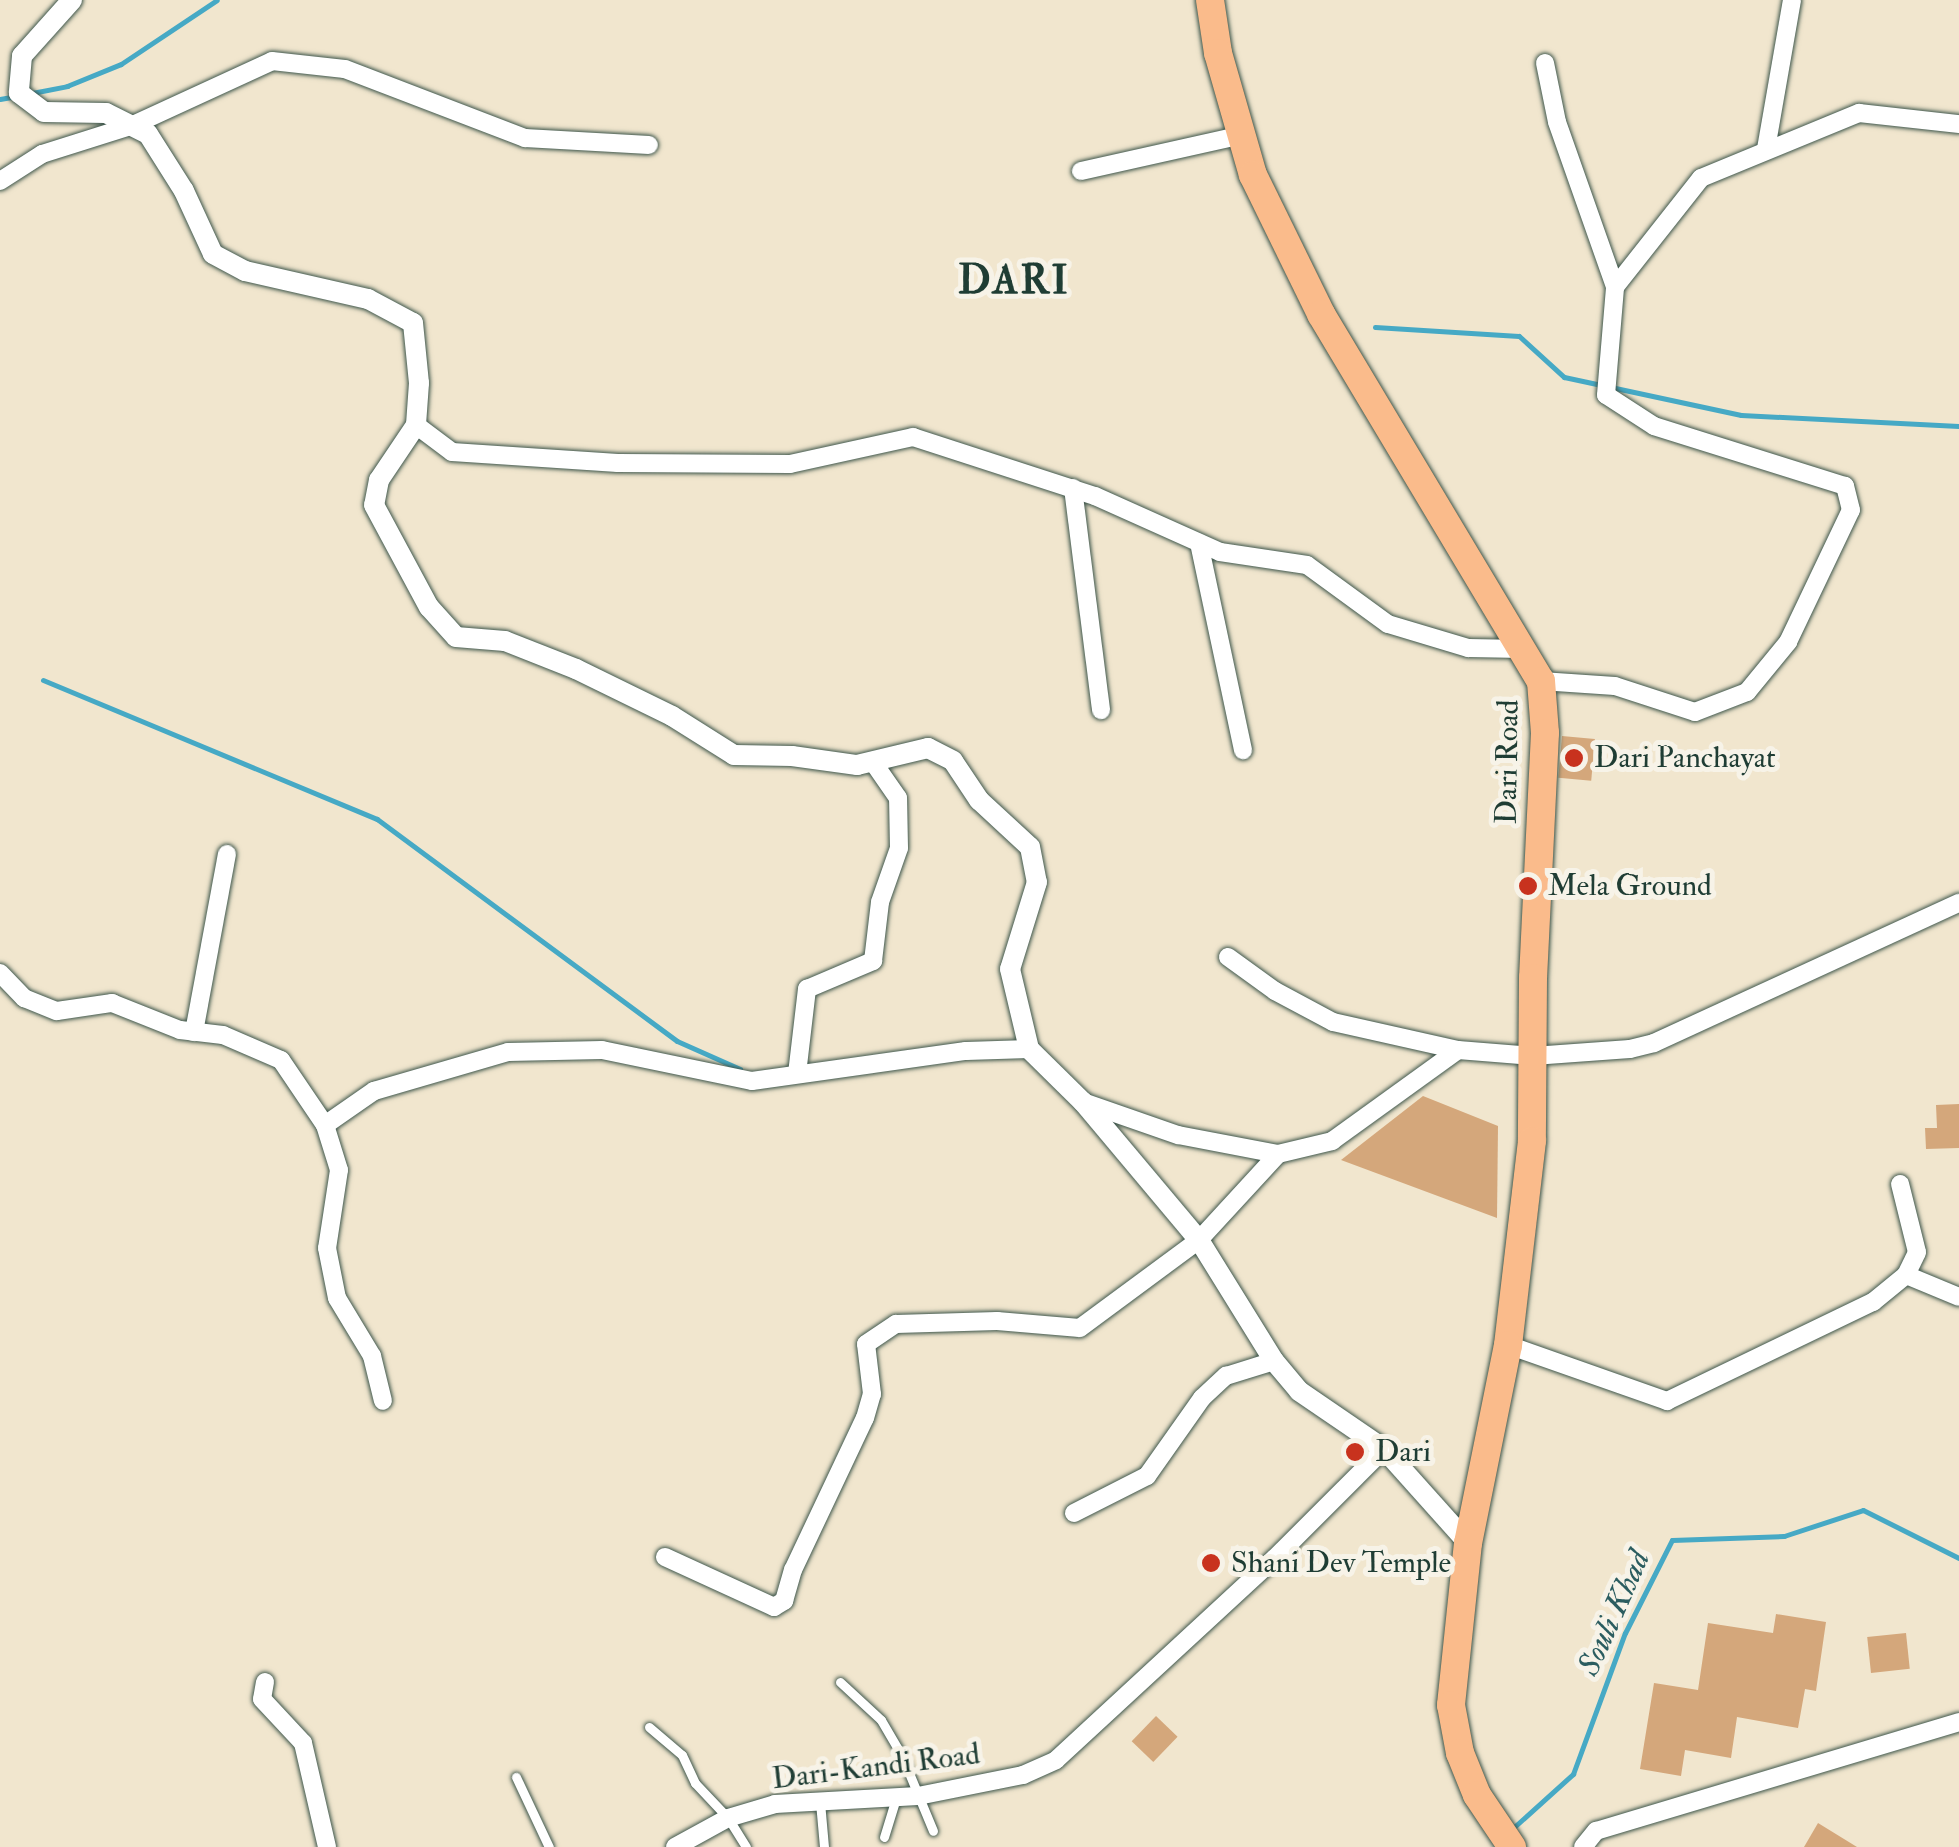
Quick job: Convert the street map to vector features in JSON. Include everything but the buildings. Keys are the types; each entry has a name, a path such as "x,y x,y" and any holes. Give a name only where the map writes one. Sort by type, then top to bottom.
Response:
{"main road":[{"name":"Dari Road","path":"1210,0 1238,136 1321,314 1542,681 1545,732 1532,1142 1508,1346 1468,1543 1451,1705 1460,1754 1477,1794 1512,1847"}],"street":[{"path":"72,0 22,56 18,94 44,112 106,113 148,134 212,254 245,271 368,298 414,323 419,383 416,426 379,480 374,505 429,607 456,636 505,641 576,669 672,716 734,755 792,756 857,765 928,748 953,761 979,800 1030,847 1038,882 1010,969 1029,1050 1083,1102 1199,1240 1274,1360 1299,1391 1384,1449 1468,1543"},
{"path":"1766,150 1792,0"},
{"path":"0,182 42,154 131,126 272,61 346,70 525,138 649,145"},
{"path":"1542,681 1614,686 1695,712 1747,692 1788,642 1850,510 1845,486 1654,426 1606,395 1615,287 1557,122 1546,64"},
{"path":"1615,287 1701,178 1859,113 1959,124"},
{"path":"1081,171 1238,136"},
{"path":"416,426 452,452 618,463 790,464 913,438 1073,488 1220,552 1307,565 1388,624 1468,648 1523,648"},
{"path":"1073,488 1101,710"},
{"path":"1199,542 1243,750"},
{"path":"797,1074 807,989 873,961 880,902 899,848 898,798 873,762"},
{"path":"194,1032 227,854"},
{"path":"1228,957 1275,991 1332,1022 1458,1050 1533,1056 1630,1049 1654,1043 1959,903"},
{"path":"0,973 24,998 57,1011 112,1003 194,1032 223,1035 280,1060 325,1125 339,1170 327,1248 337,1298 372,1356 384,1401"},
{"path":"325,1125 374,1091 508,1052 602,1050 752,1081 966,1050 1029,1050"},
{"path":"1083,1102 1178,1136 1278,1154 1332,1141 1458,1050"},
{"path":"665,1556 774,1607 784,1601 793,1570 865,1418 872,1394 866,1344 896,1324 998,1322 1080,1328 1199,1240 1278,1154"},
{"path":"1508,1346 1667,1401 1872,1302 1906,1276 1916,1252 1900,1184"},
{"path":"1906,1276 1959,1297"},
{"path":"1074,1513 1147,1476 1202,1398 1226,1376 1274,1360"},
{"name":"Dari-Kandi Road","path":"675,1847 728,1818 775,1804 918,1796 1023,1776 1056,1760 1275,1558 1384,1449"},
{"path":"265,1682 262,1700 303,1742 326,1847"},
{"path":"1583,1847 1596,1830 1959,1722"}],"lane":[{"path":"840,1682 881,1720 934,1831"},
{"path":"649,1727 682,1755 695,1783 728,1818 746,1847"},
{"path":"516,1777 549,1847"},
{"path":"884,1837 896,1798"},
{"path":"820,1802 824,1847"}],"waterway":[{"path":"32,93 67,86 121,64 217,0"},
{"path":"0,99 17,96"},
{"path":"1375,327 1519,336 1564,377 1741,415 1959,426"},
{"path":"43,680 377,819 677,1041 740,1069"},
{"name":"Souli Khad","path":"1513,1828 1573,1774 1625,1633 1672,1540 1784,1536 1863,1510 1959,1558"}],"place":[{"name":"Dari Panchayat","path":"1574,758"},
{"name":"Mela Ground","path":"1528,886"},
{"name":"Dari","path":"1355,1452"},
{"name":"Shani Dev Temple","path":"1211,1563"}],"district":[{"name":"DARI","path":"1014,281"}]}
